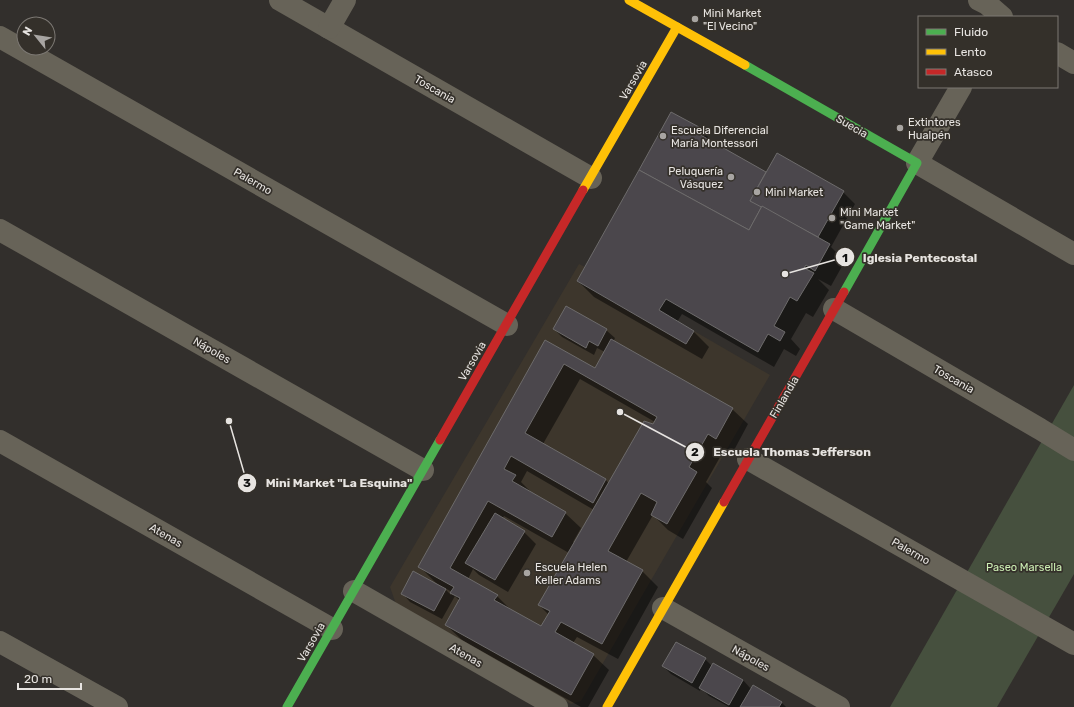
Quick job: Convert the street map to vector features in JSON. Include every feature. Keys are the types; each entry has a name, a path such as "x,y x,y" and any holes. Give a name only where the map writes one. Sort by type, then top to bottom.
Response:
{"street":[{"name":"Toscania","path":"280,0 591,178"},
{"path":"329,28 345,0"},
{"name":"Suecia","path":"629,0 917,163 1074,254"},
{"path":"979,0 987,4 1000,16"},
{"path":"1002,16 1011,0"},
{"name":"Varsovia","path":"287,707 677,27"},
{"name":"Palermo","path":"0,37 507,325"},
{"path":"1058,54 1074,62"},
{"name":"Finlandia","path":"606,707 960,88"},
{"name":"Nápoles","path":"0,230 423,470"},
{"name":"Toscania","path":"834,309 1074,450"},
{"name":"Atenas","path":"0,441 332,629"},
{"name":"Palermo","path":"748,459 1074,644"},
{"name":"Atenas","path":"354,591 557,707"},
{"name":"Nápoles","path":"663,608 839,707"},
{"path":"0,642 117,707"}],"shaded area":[{"path":"579,264 585,267 577,282 686,344 694,331 770,375 581,701 571,704 396,604 390,587"}],"green space":[{"name":"Paseo Marsella","path":"1074,385 1074,574 997,707 890,707"}],"building":[{"path":"671,112 699,127 697,133 766,172 750,201 762,206 749,230 639,170"},
{"path":"777,153 844,191 818,237 750,201"},
{"path":"639,170 749,230 762,206 830,244 815,271 806,265 804,268 814,273 797,301 790,297 774,326 785,332 780,341 768,334 758,352 666,299 659,310 694,331 686,344 577,281"},
{"path":"566,306 607,329 598,346 589,341 586,348 553,329"},
{"path":"611,339 733,408 716,439 708,434 689,467 697,472 667,524 651,515 657,502 641,493 608,551 643,570 602,644 561,622 555,632 594,654 571,695 445,625 460,598 450,593 454,587 418,567 545,340 595,368","holes":["564,364 657,417 653,424 644,421 538,605 550,611 541,626 494,600 498,595 450,568 488,501 552,537 566,512 512,481 516,475 504,469 511,456 593,503 606,479 525,433"]},
{"path":"495,513 525,531 495,580 465,563"},
{"path":"413,571 446,589 434,611 401,594"},
{"path":"676,642 706,658 692,683 662,666"},
{"path":"713,663 743,680 729,705 699,688"},
{"path":"753,685 782,702 779,707 740,707"}],"traffic: fast":[{"path":"745,65 917,163 844,292"},
{"path":"287,707 440,440"}],"traffic: slow":[{"path":"629,0 745,65"},
{"path":"583,190 677,27"},
{"path":"607,707 724,502"}],"traffic: jam":[{"path":"440,440 583,190"},
{"path":"724,502 844,292"}],"place":[{"name":"Mini Market \"El Vecino\"","path":"695,19"},
{"name":"Extintores Hualpén","path":"900,128"},
{"name":"Escuela Diferencial María Montessori","path":"663,136"},
{"name":"Peluquería Vásquez","path":"731,177"},
{"name":"Mini Market","path":"757,192"},
{"name":"Mini Market \"Game Market\"","path":"832,218"},
{"name":"Iglesia Pentecostal","path":"785,274"},
{"name":"Escuela Thomas Jefferson","path":"620,412"},
{"name":"Mini Market \"La Esquina\"","path":"229,421"},
{"name":"Escuela Helen Keller Adams","path":"527,573"}]}
